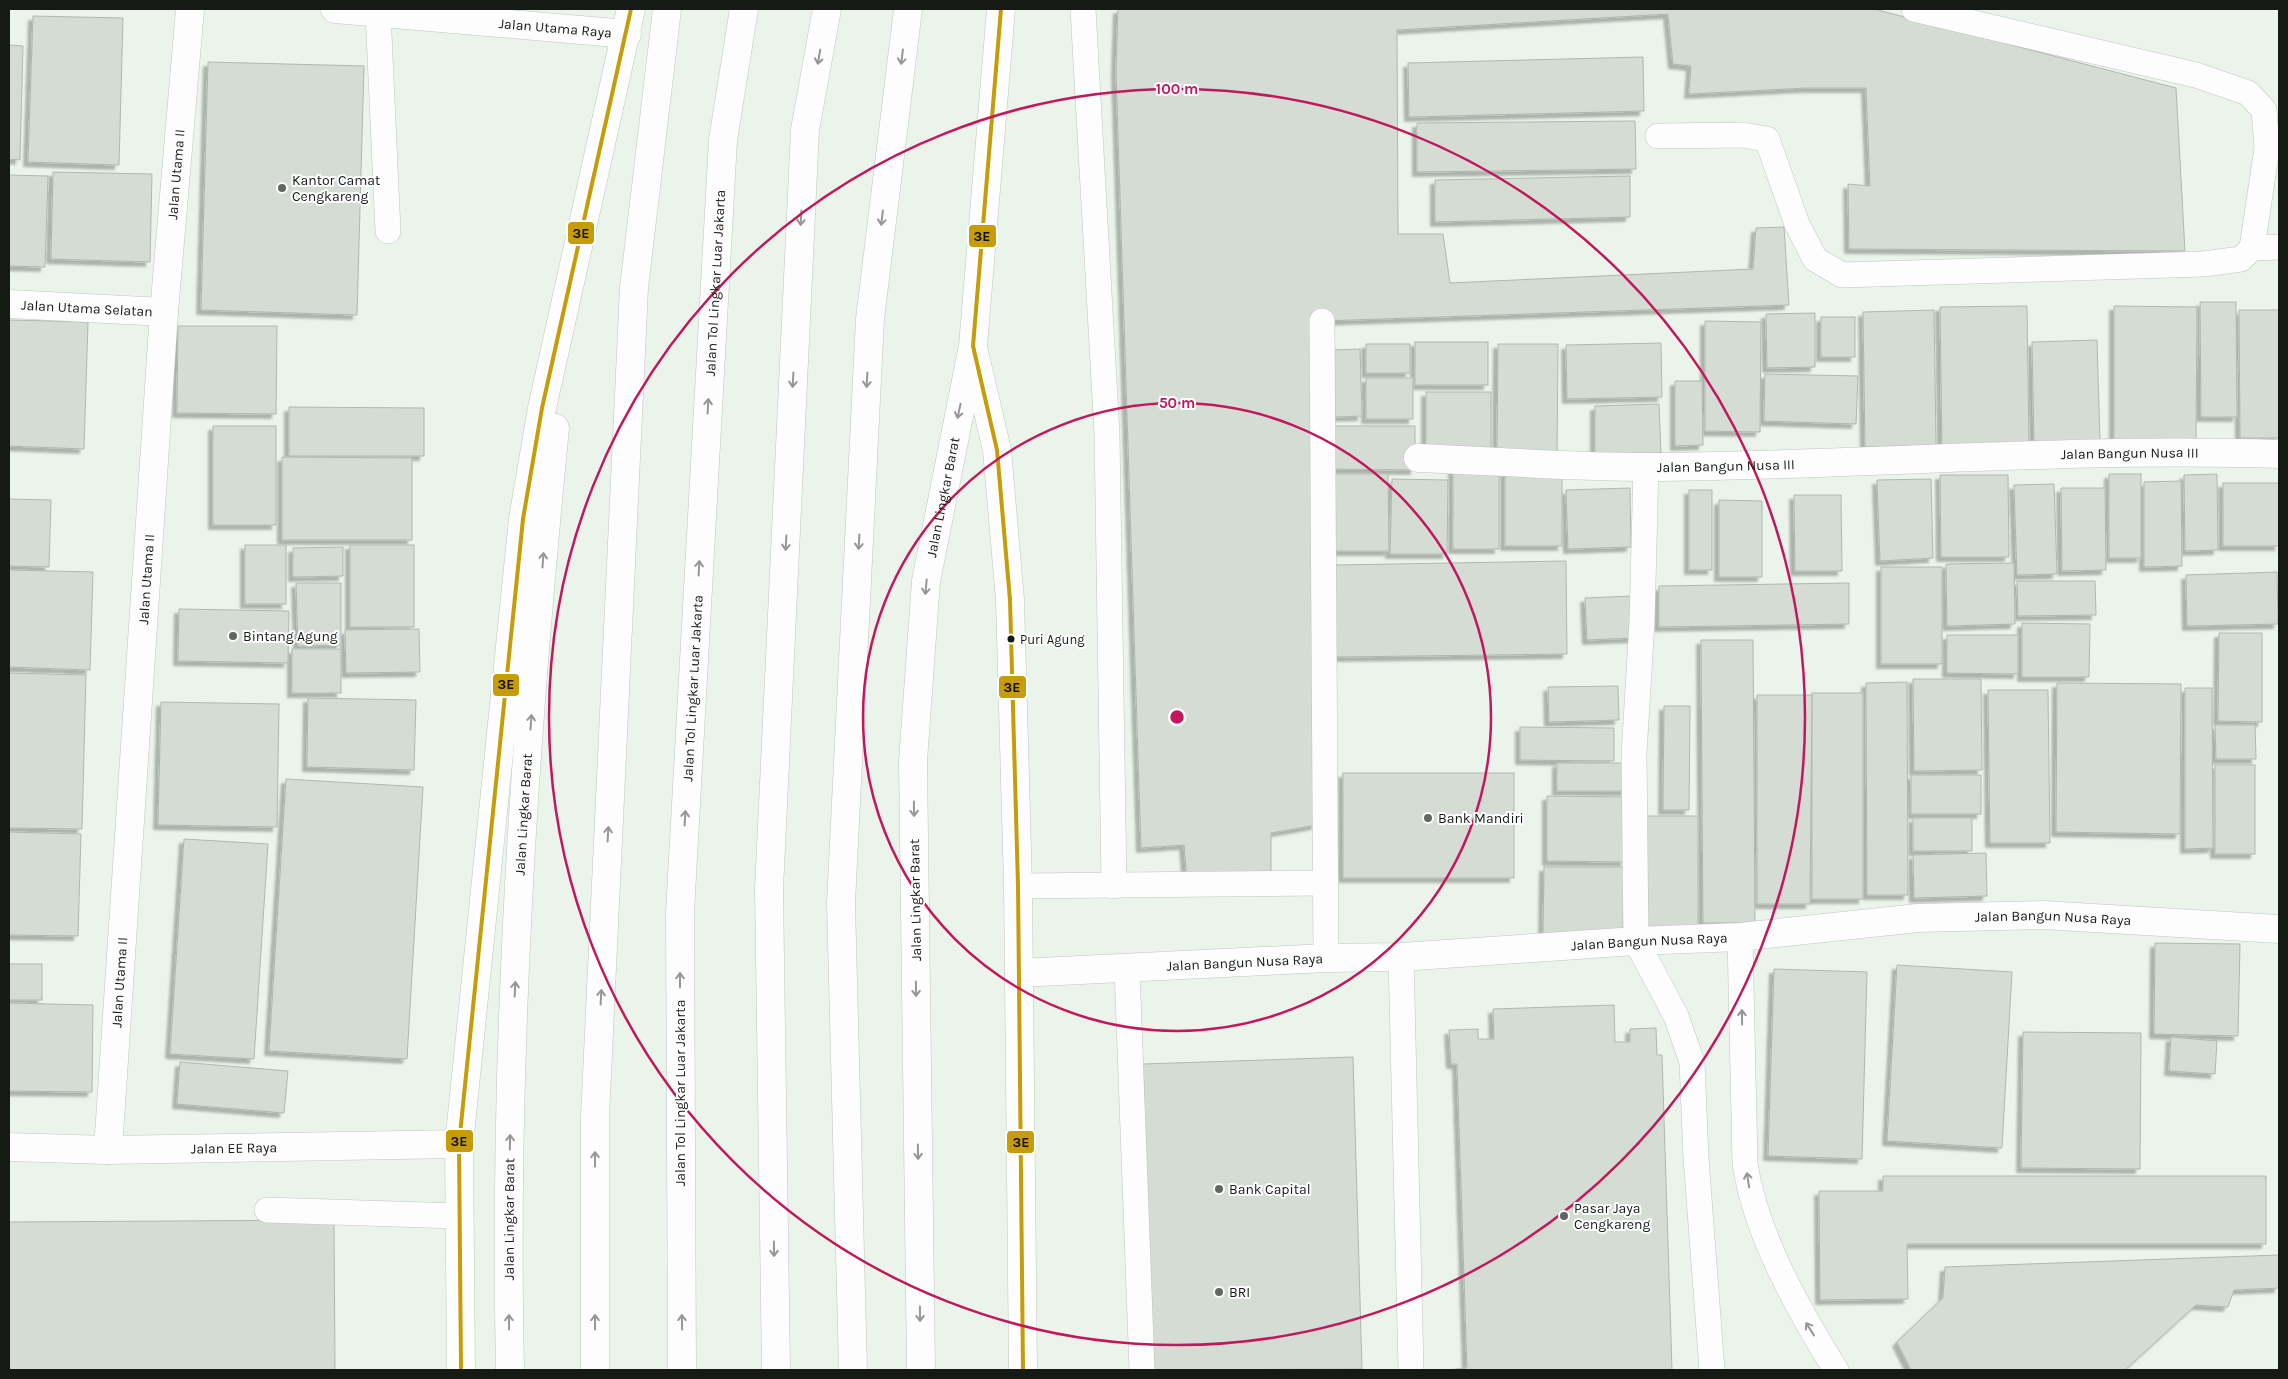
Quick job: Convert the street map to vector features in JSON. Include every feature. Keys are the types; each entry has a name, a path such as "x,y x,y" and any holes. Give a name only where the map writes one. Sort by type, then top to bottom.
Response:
{"main road":[{"name":"Jalan Utama II","path":"108,1150 164,312 190,9"},
{"name":"Jalan Utama Raya","path":"335,9 629,21"},
{"path":"595,1370 595,1117 634,288 667,9"},
{"name":"Jalan Tol Lingkar Luar Jakarta","path":"682,1370 680,1204 681,902 722,140 744,9"},
{"path":"776,1370 769,888 805,130 827,9"},
{"path":"853,1370 841,903 870,319 908,9"},
{"name":"Jalan Lingkar Barat","path":"921,1370 913,761 926,581 973,346 1001,9"},
{"path":"461,1370 459,1144 523,519 542,408 629,21"},
{"name":"Jalan Lingkar Barat","path":"510,1370 509,1194 512,1037 520,867 547,517 574,261"},
{"name":"Jalan Utama Selatan","path":"9,304 164,312"},
{"name":"Jalan Lingkar Barat","path":"973,346 997,450 1010,600 1018,886 1023,1370"},
{"name":"Jalan Bangun Nusa III","path":"1646,467 2224,452 2279,454"},
{"path":"1418,458 1646,467"},
{"name":"Jalan Bangun Nusa Raya","path":"1019,973 1326,958 1401,957 1636,941 1740,937 1918,918 2043,915 2279,929"},
{"name":"Jalan EE Raya","path":"9,1147 108,1150 459,1144"}],"lane":[{"path":"1083,9 1107,434 1114,886"},
{"path":"1658,136 1742,135 1766,139 1797,224 1814,259 1842,275 2204,264 2241,259 2252,248 2272,111 2248,93 2196,76 1914,9"},
{"path":"378,12 388,231"},
{"path":"2252,248 2279,247"},
{"path":"1322,321 1326,958"},
{"name":"Jalan Bangun Nusa III","path":"1636,941 1634,754 1642,622 1646,467"},
{"path":"1018,886 1326,883"},
{"path":"1740,937 1745,1164 1750,1194 1757,1215 1806,1321 1836,1370"},
{"path":"1636,941 1676,1016 1692,1062 1696,1158 1712,1370"},
{"path":"1401,957 1411,1370"},
{"path":"1127,968 1142,1370"},
{"path":"267,1210 459,1216"}],"building":[{"path":"1118,9 1874,9 2176,88 2185,251 1849,249 1848,184 1870,186 1866,88 1805,88 1689,94 1691,66 1673,64 1668,14 1397,30 1398,234 1443,234 1450,283 1753,269 1756,228 1784,227 1789,305 1322,321 1316,825 1271,833 1271,873 1187,879 1184,845 1141,848 1116,71"},
{"path":"33,16 123,18 119,165 28,162"},
{"path":"9,45 23,46 20,160 9,159"},
{"path":"1643,57 1644,111 1409,117 1408,63"},
{"name":"Kantor Camat Cengkareng","path":"208,62 364,66 357,315 201,310"},
{"path":"1635,121 1636,169 1417,172 1417,123"},
{"path":"53,172 152,174 150,262 51,259"},
{"path":"9,175 48,176 45,267 9,266"},
{"path":"1630,176 1630,217 1435,222 1435,180"},
{"path":"2200,302 2236,302 2237,417 2201,417"},
{"path":"2027,306 2029,449 1942,451 1940,307"},
{"path":"2114,306 2197,307 2196,440 2114,440"},
{"path":"1934,310 1936,445 1865,447 1863,312"},
{"path":"2239,310 2279,310 2279,438 2240,438"},
{"path":"1815,313 1815,367 1767,368 1766,314"},
{"path":"1821,317 1855,317 1855,357 1821,357"},
{"path":"9,320 88,322 84,449 9,446"},
{"path":"1705,321 1761,322 1760,432 1705,431"},
{"path":"178,326 277,326 276,414 177,413"},
{"path":"2097,340 2100,441 2034,443 2032,342"},
{"path":"1415,342 1488,342 1488,385 1415,385"},
{"path":"1661,343 1662,397 1567,399 1566,345"},
{"path":"1366,344 1410,344 1410,373 1366,373"},
{"path":"1498,344 1558,344 1557,458 1497,458"},
{"path":"1360,349 1362,416 1335,417 1333,350"},
{"path":"1765,374 1858,376 1856,424 1764,421"},
{"path":"1366,378 1413,378 1413,419 1366,419"},
{"path":"1675,381 1702,381 1703,445 1675,446"},
{"path":"1426,392 1491,392 1491,456 1426,456"},
{"path":"1659,404 1661,453 1595,455 1595,406"},
{"path":"289,407 424,408 424,456 289,456"},
{"path":"213,426 276,426 276,525 213,525"},
{"path":"1328,426 1415,426 1415,470 1328,469"},
{"path":"282,457 412,458 412,540 282,540"},
{"path":"1453,464 1499,464 1499,549 1453,549"},
{"path":"1505,471 1562,471 1562,546 1505,546"},
{"path":"1335,474 1388,474 1389,551 1335,551"},
{"path":"2109,474 2141,474 2141,558 2109,558"},
{"path":"2217,474 2218,550 2185,551 2184,475"},
{"path":"1940,475 2008,475 2009,557 1941,557"},
{"path":"1392,479 1448,480 1447,554 1390,554"},
{"path":"1931,479 1933,558 1880,561 1877,480"},
{"path":"2181,481 2182,566 2144,567 2144,482"},
{"path":"2223,483 2279,483 2279,546 2223,546"},
{"path":"2054,484 2057,574 2017,575 2014,485"},
{"path":"1630,488 1631,547 1568,549 1566,490"},
{"path":"2061,488 2105,488 2106,570 2062,571"},
{"path":"1689,490 1712,490 1712,570 1689,570"},
{"path":"1794,495 1841,495 1842,571 1795,571"},
{"path":"9,499 51,500 49,567 9,566"},
{"path":"1719,500 1762,501 1762,577 1719,577"},
{"path":"245,545 286,545 286,604 245,604"},
{"path":"350,545 414,545 414,627 350,627"},
{"path":"343,547 343,576 293,577 293,548"},
{"path":"1566,561 1567,654 1336,657 1335,565"},
{"path":"2014,563 2015,624 1947,626 1946,564"},
{"path":"1881,567 1942,567 1942,664 1881,664"},
{"path":"9,570 93,572 90,670 9,667"},
{"path":"2277,572 2278,624 2187,626 2186,575"},
{"path":"2017,581 2095,581 2096,615 2018,616"},
{"path":"296,583 341,583 341,645 298,646"},
{"path":"1849,583 1849,624 1659,627 1659,586"},
{"path":"1632,596 1634,638 1587,640 1585,598"},
{"name":"Bintang Agung","path":"179,609 289,611 288,663 178,661"},
{"path":"2022,623 2090,624 2089,677 2022,677"},
{"path":"419,629 420,672 346,673 345,630"},
{"path":"2219,633 2262,633 2262,722 2218,721"},
{"path":"1947,635 2018,635 2018,674 1947,673"},
{"path":"1701,640 1753,640 1755,923 1703,923"},
{"path":"292,649 341,649 341,693 292,693"},
{"path":"9,673 86,675 82,829 9,828"},
{"path":"1913,679 1981,679 1982,770 1914,771"},
{"path":"1907,682 1908,895 1867,895 1866,683"},
{"path":"2057,683 2181,684 2180,834 2056,832"},
{"path":"1618,686 1619,720 1549,722 1548,687"},
{"path":"2185,688 2212,688 2213,848 2185,849"},
{"path":"1988,690 2048,690 2050,843 1990,843"},
{"path":"1812,693 1863,693 1863,899 1812,899"},
{"path":"1757,695 1812,695 1810,904 1757,904"},
{"path":"308,698 416,700 414,770 307,767"},
{"path":"161,702 279,704 277,827 158,825"},
{"path":"1664,706 1690,706 1689,810 1663,810"},
{"path":"2215,725 2255,725 2256,759 2216,759"},
{"path":"1520,727 1614,728 1614,761 1520,760"},
{"path":"1557,763 1626,763 1626,791 1557,791"},
{"path":"2215,765 2255,765 2255,854 2215,854"},
{"path":"1343,773 1514,773 1514,878 1343,878"},
{"path":"1911,775 1981,775 1981,814 1911,814"},
{"path":"286,779 423,787 407,1059 269,1051"},
{"path":"1547,796 1626,797 1625,862 1547,861"},
{"path":"1643,816 1698,816 1698,929 1644,929"},
{"path":"1913,818 1972,818 1972,851 1913,851"},
{"path":"9,832 81,834 78,936 9,935"},
{"path":"184,839 268,844 254,1059 170,1054"},
{"path":"1986,853 1987,896 1914,898 1913,855"},
{"path":"1544,867 1624,867 1623,935 1543,934"},
{"path":"2155,943 2240,944 2238,1036 2154,1034"},
{"path":"9,964 42,964 42,1000 9,1000"},
{"path":"1897,965 2012,972 2002,1148 1887,1141"},
{"path":"1774,969 1867,972 1862,1159 1768,1156"},
{"path":"9,1003 93,1005 92,1092 9,1091"},
{"name":"Pasar Jaya Cengkareng","path":"1614,1005 1615,1042 1630,1042 1630,1029 1656,1028 1657,1055 1662,1055 1672,1370 1446,1370 1467,1368 1457,1064 1451,1064 1449,1030 1478,1029 1478,1039 1494,1039 1493,1009"},
{"path":"2023,1032 2141,1033 2140,1169 2021,1168"},
{"path":"2171,1037 2217,1041 2215,1074 2169,1071"},
{"path":"1353,1057 1362,1369 1152,1370 1143,1064"},
{"path":"180,1062 288,1071 284,1113 177,1104"},
{"path":"1883,1176 2266,1176 2266,1244 1907,1244 1908,1299 1820,1300 1819,1191 1883,1191"},
{"path":"334,1220 335,1370 9,1370 9,1222"},
{"path":"2279,1255 2279,1288 2234,1290 2228,1307 2196,1305 2125,1370 1911,1370 1897,1342 1943,1298 1945,1267"}],"transit line":[{"name":"3E","path":"461,1370 459,1144 523,519 542,408 631,9"},
{"name":"3E","path":"1001,9 973,346 997,450 1010,600 1018,886 1023,1370"}],"place":[{"name":"Kantor Camat Cengkareng","path":"282,188"},
{"name":"Bintang Agung","path":"233,636"},
{"name":"Puri Agung","path":"1011,639"},
{"name":"Bank Mandiri","path":"1428,818"},
{"name":"Bank Capital","path":"1219,1189"},
{"name":"Pasar Jaya Cengkareng","path":"1564,1216"},
{"name":"BRI","path":"1219,1292"}]}
